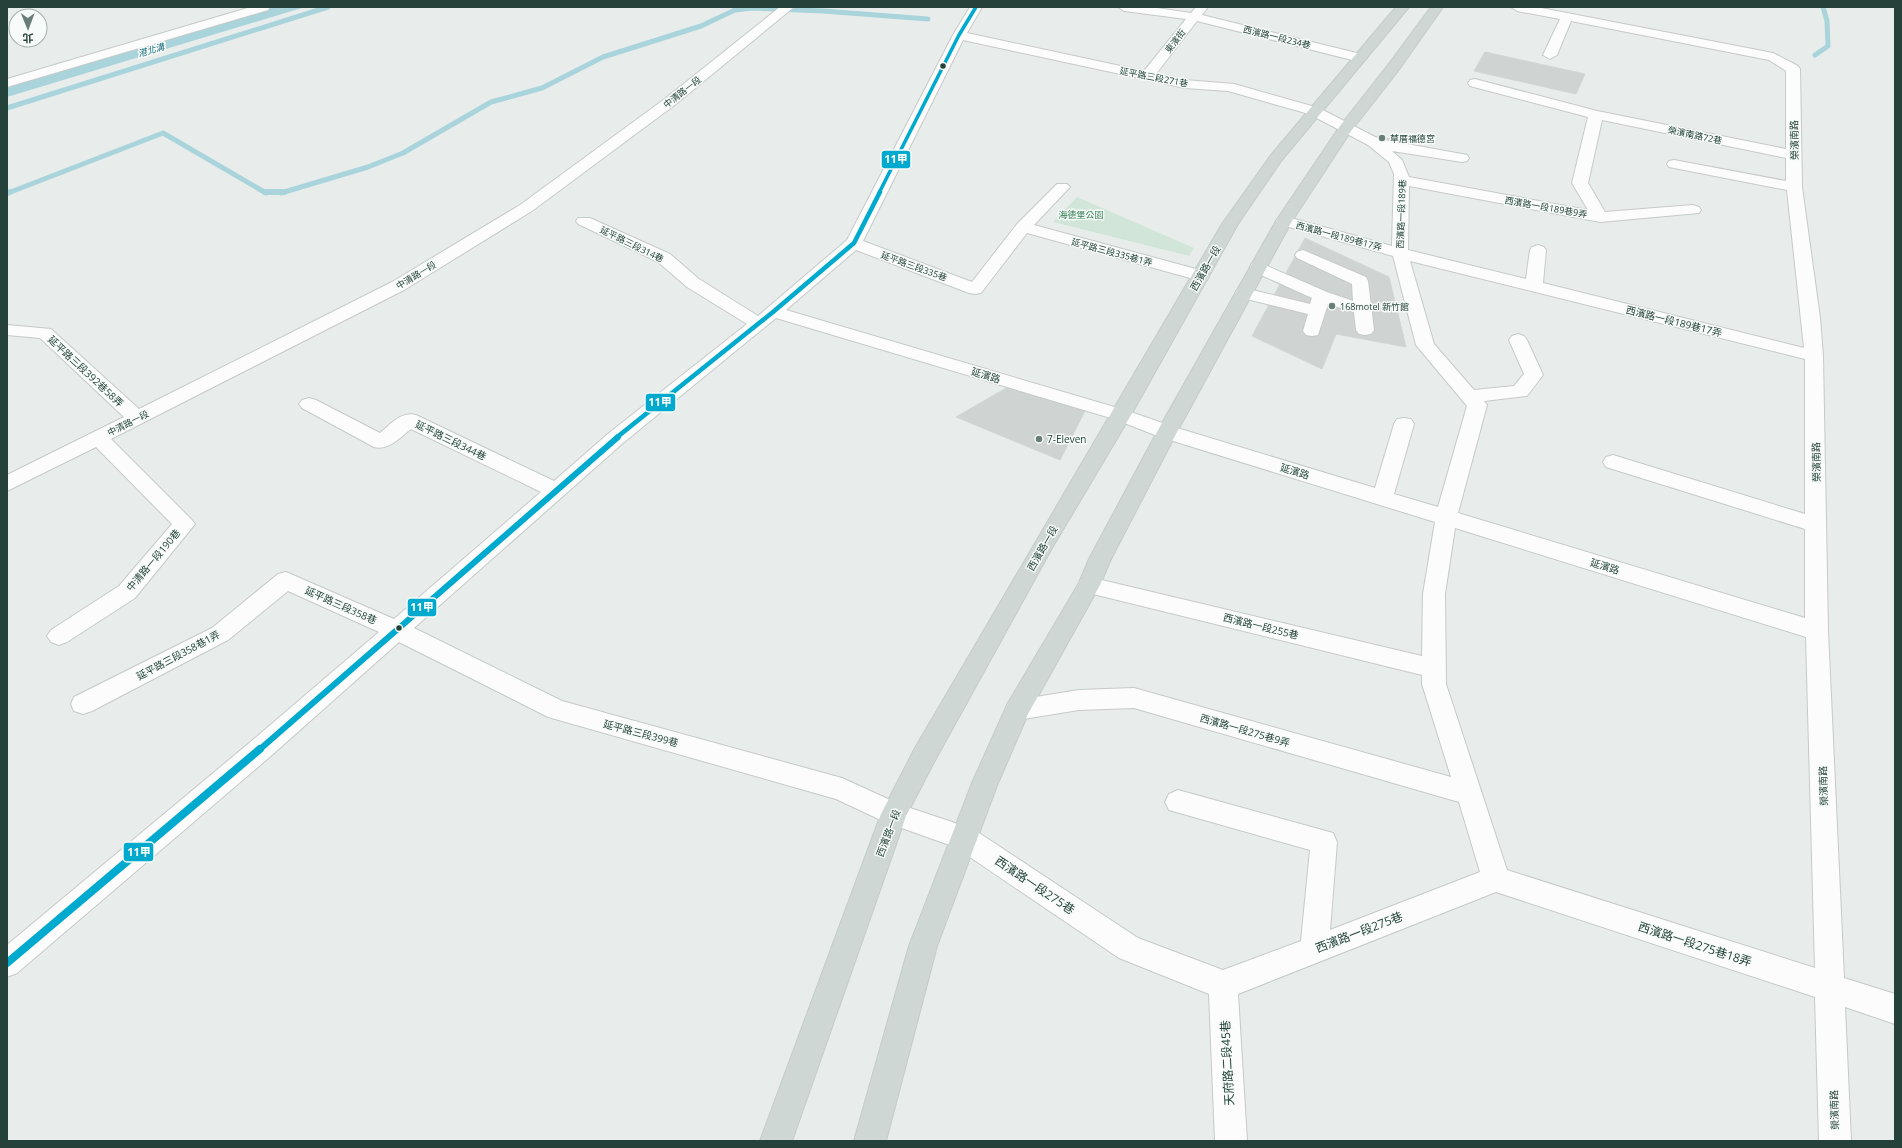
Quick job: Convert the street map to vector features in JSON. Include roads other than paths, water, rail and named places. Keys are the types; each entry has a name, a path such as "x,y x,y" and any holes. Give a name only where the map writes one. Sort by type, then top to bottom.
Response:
{"main road":[{"name":"西濱路一段","path":"776,1141 894,814 924,756 1044,544 1121,415 1230,224 1276,158 1403,7"},
{"path":"870,1141 923,946 985,783 1017,710 1089,585 1100,559 1167,432 1284,221 1345,129 1393,68 1437,7"}],"street":[{"path":"7,83 264,7"},
{"path":"7,962 264,747 616,438 766,318 854,243 959,35 976,7"},
{"name":"西濱路一段234巷","path":"1124,7 1198,12 1360,58"},
{"name":"榮濱南路","path":"1517,7 1773,57 1792,68 1794,187 1812,318 1814,356 1817,630 1835,1141"},
{"name":"中清路一段","path":"7,484 398,286 526,208 671,101 784,10"},
{"name":"東濱街","path":"1147,76 1198,12"},
{"path":"1550,55 1567,17"},
{"name":"延平路三段271巷","path":"959,35 1185,84 1229,86 1314,111 1345,129"},
{"name":"榮濱南路72巷","path":"1475,84 1596,115 1794,155"},
{"path":"1596,115 1580,182 1600,217"},
{"name":"西濱路一段189巷","path":"1345,129 1373,142 1395,160 1402,174 1400,253 1425,345 1477,405 1446,517"},
{"path":"1373,142 1462,158"},
{"path":"1674,164 1794,187"},
{"name":"西濱路一段189巷9弄","path":"1402,180 1600,217 1692,210"},
{"path":"1023,227 1062,187"},
{"name":"延平路三段314巷","path":"584,221 664,258 693,284 766,318"},
{"name":"西濱路一段189巷17弄","path":"1284,221 1400,253 1814,356"},
{"name":"延平路三段335巷","path":"854,243 975,289 1023,227"},
{"name":"延平路三段335巷1弄","path":"1023,227 1201,276"},
{"path":"1534,286 1538,250"},
{"path":"1303,255 1360,281 1365,330"},
{"path":"1258,267 1319,303"},
{"path":"1244,293 1362,309"},
{"path":"1312,331 1319,303"},
{"name":"延濱路","path":"766,318 1121,415 1167,432 1817,630"},
{"name":"延平路三段392巷58弄","path":"7,330 45,333 137,418"},
{"path":"1470,396 1520,392 1534,375 1518,340"},
{"name":"延平路三段344巷","path":"310,404 380,442 409,420 556,491"},
{"path":"1383,498 1404,424"},
{"name":"中清路一段190巷","path":"59,636 127,592 184,524 98,438"},
{"path":"1613,462 1816,525"},
{"path":"1446,517 1434,594 1434,684 1496,879"},
{"name":"延平路三段358巷","path":"286,580 396,630"},
{"name":"延平路三段358巷1弄","path":"83,704 220,634 286,580"},
{"name":"西濱路一段255巷","path":"1089,585 1434,668"},
{"name":"延平路三段399巷","path":"396,630 557,710 695,747 842,789 894,814"},
{"name":"西濱路一段275巷9弄","path":"1017,710 1079,700 1134,698 1469,794"},
{"path":"1178,802 1324,842 1314,950"},
{"name":"西濱路一段275巷","path":"894,814 964,838 1129,948 1224,985 1496,879"},
{"name":"西濱路一段275巷18弄","path":"1496,879 1895,1009"},
{"name":"天府路二段45巷","path":"1224,985 1231,1141"}],"water":[{"name":"港北溝","path":"271,7 305,7 7,97 7,86"}],"waterway":[{"path":"7,108 328,7"},
{"path":"1815,55 1828,46 1827,21 1823,7"},
{"path":"281,193 368,167 403,153 491,102 542,88 603,57 701,26 735,10 753,8 823,11 928,19"},
{"path":"8,193 163,133 266,193"},
{"path":"265,192 284,192"}],"place":[{"name":"草厝福德宮","path":"1382,138"},
{"name":"168motel 新竹館","path":"1332,306"},
{"name":"7-Eleven","path":"1039,439"}],"park label":[{"name":"海德堡公園","path":"1081,214"}]}
